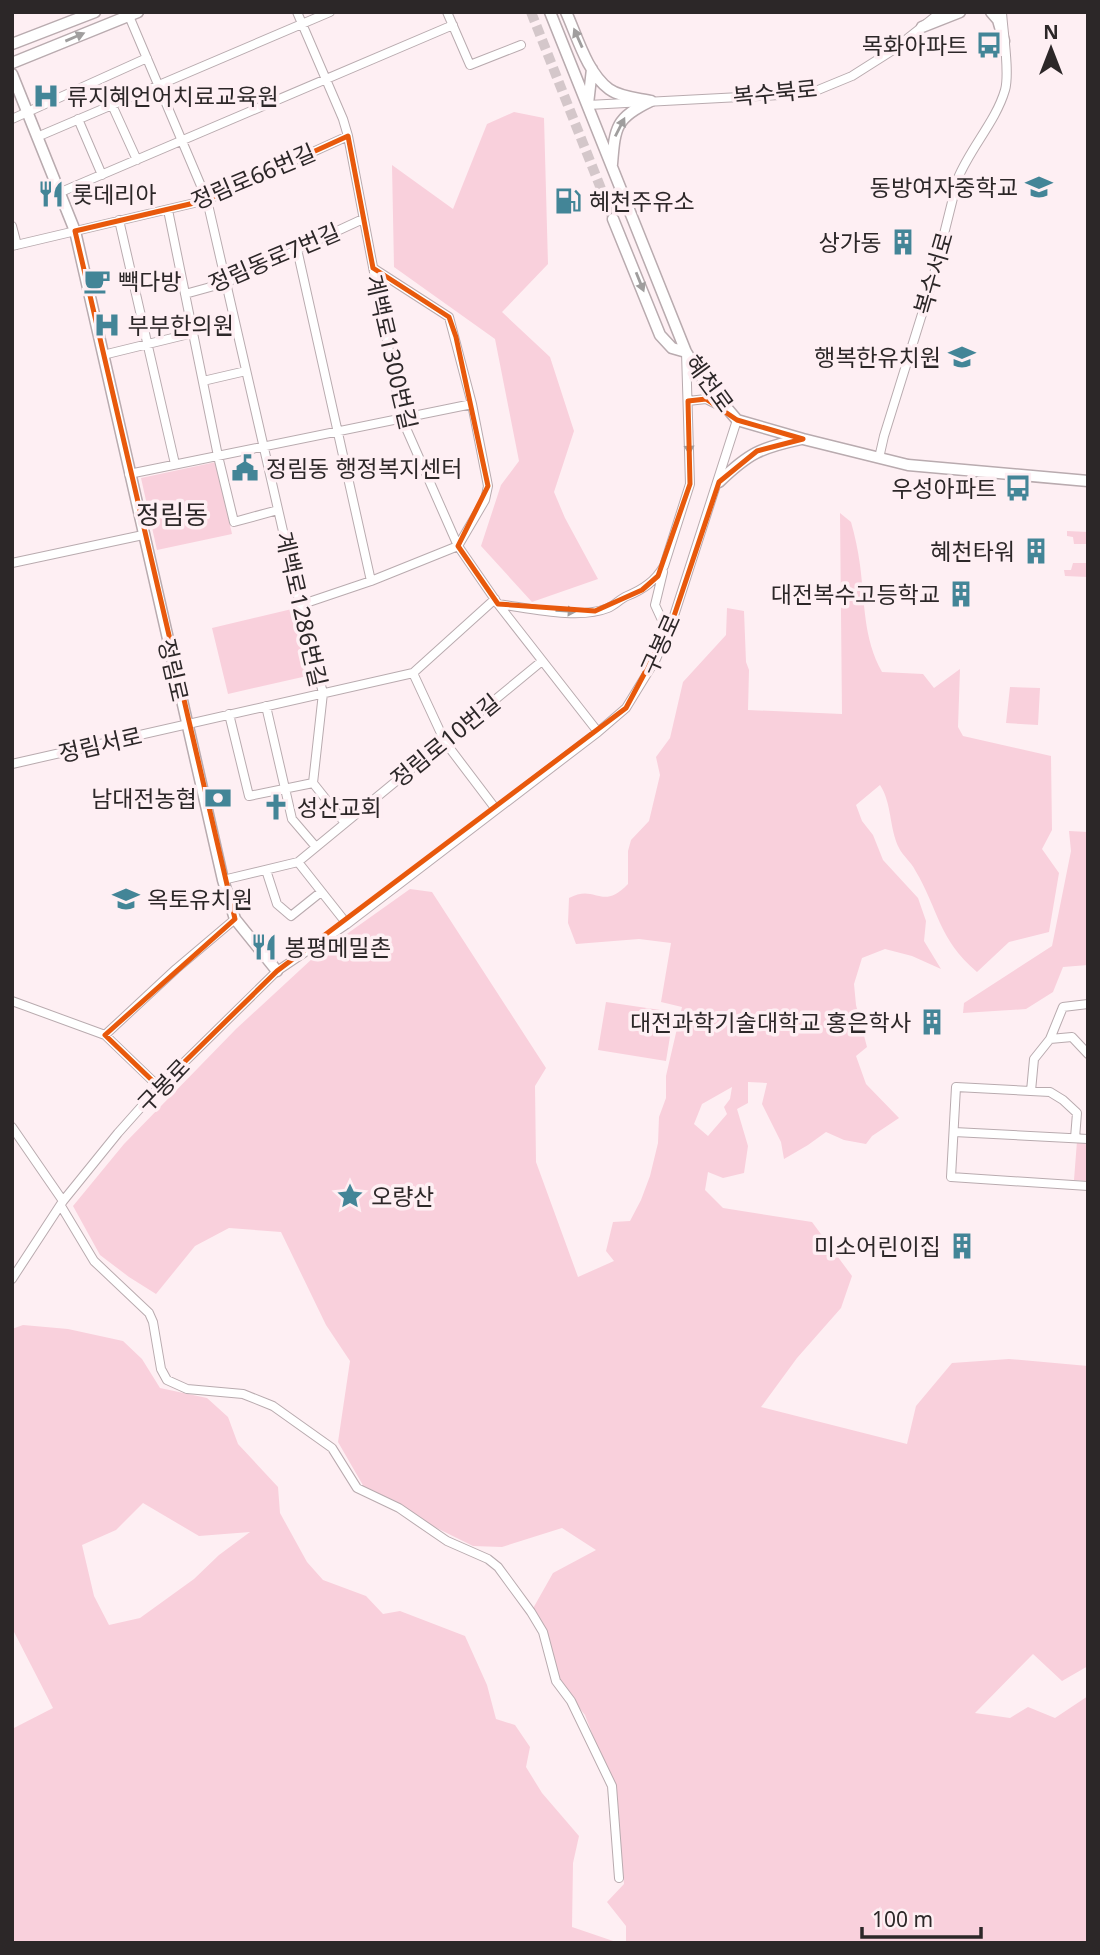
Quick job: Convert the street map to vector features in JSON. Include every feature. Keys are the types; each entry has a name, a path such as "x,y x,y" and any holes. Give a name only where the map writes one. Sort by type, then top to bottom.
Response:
{"main road":[{"path":"12,44 95,12"},
{"name":"혜천로","path":"550,12 686,352 704,381 733,415 803,439 908,465 1088,481"},
{"path":"566,12 592,69 608,88 619,94 651,101"},
{"path":"922,27 960,12"},
{"path":"991,12 998,20 1004,41"},
{"path":"12,63 133,14"},
{"path":"588,105 592,69"},
{"name":"정림로","path":"12,74 75,231 223,880 235,919 277,971"},
{"path":"612,167 614,138 619,125 628,113 651,101"},
{"path":"613,219 660,335 672,348 686,352"},
{"path":"719,482 737,464 757,450 803,439"}],"street":[{"name":"계백로1300번길","path":"297,12 343,118 348,136 402,419 458,546 496,602 598,732"},
{"path":"37,137 330,12"},
{"path":"447,12 470,65 522,46"},
{"name":"복수북로","path":"588,105 779,95 818,90 852,76 894,50 941,12"},
{"name":"복수서로","path":"879,458 932,282 958,177 1000,105 1006,87 1002,12"},
{"name":"계백로1286번길","path":"133,14 147,58 207,200 300,605 323,693 313,783"},
{"path":"61,192 453,25"},
{"path":"12,119 147,58"},
{"path":"112,105 137,160"},
{"path":"78,119 102,175"},
{"name":"정림로66번길","path":"15,245 207,200 348,136"},
{"name":"정림동로7번길","path":"168,210 234,522"},
{"name":"정림동로7번길","path":"185,294 225,283 363,219"},
{"path":"119,220 175,464"},
{"path":"12,226 15,245"},
{"path":"298,249 371,581"},
{"path":"300,605 371,581 458,546 485,500 488,486 472,404 449,317 373,268"},
{"path":"103,355 193,333"},
{"path":"671,622 662,618 655,606 664,565 690,484 686,352"},
{"path":"203,381 246,371"},
{"path":"688,401 706,399 733,415"},
{"path":"129,474 472,404"},
{"name":"구봉로","path":"12,1279 62,1203 118,1133 159,1087 277,971 347,924 626,708 656,659 671,622 719,482 733,415"},
{"name":"계백로1286번길","path":"234,522 278,510"},
{"path":"12,563 143,535"},
{"path":"495,808 445,742 413,673 496,602 567,612 595,611 610,607 642,590 658,576 664,565"},
{"name":"정림로10번길","path":"223,880 298,862 542,661"},
{"name":"정림서로","path":"12,764 413,673"},
{"path":"266,706 292,819 316,847"},
{"path":"229,714 249,796 313,783 344,822"},
{"path":"298,862 347,924"},
{"path":"266,870 277,904 291,916 321,892"},
{"path":"105,1035 235,919"},
{"path":"12,1001 105,1035 159,1087"},
{"path":"1031,1091 1034,1059 1050,1039 1063,1007 1088,1004"},
{"path":"1050,1039 1072,1037 1088,1054"},
{"path":"1075,1138 1077,1112 1051,1093 956,1087 951,1177 1088,1186"},
{"path":"12,1127 62,1203 94,1261 149,1313 161,1369 167,1380 187,1389 243,1394 273,1406 332,1448 357,1488 399,1508 447,1541 488,1559 498,1567 543,1632 556,1681 570,1701 612,1786 619,1878"},
{"path":"954,1132 1088,1139"}],"highlighted area":[{"path":"348,136 373,268 449,317 456,337 488,486 458,546 498,604 595,611 642,590 658,576 690,484 688,401 706,399 737,420 803,439 757,451 719,482 672,622 626,708 277,971 159,1087 105,1035 235,919 75,231 207,200"}],"shaded area":[{"path":"514,112 544,118 548,264 502,312 550,357 574,431 554,492 598,579 532,602 481,546 501,485 519,461 495,339 394,267 392,165 453,209 487,124"},
{"path":"216,462 232,534 157,550 141,478"},
{"path":"840,513 851,522 859,559 868,633 882,672 923,674 934,688 960,669 958,727 963,736 1051,756 1052,830 1042,849 1059,873 1049,932 1009,942 977,972 954,948 923,885 899,848 887,800 880,785 856,805 883,860 918,898 926,921 924,941 941,969 912,956 885,949 862,958 854,984 856,1005 867,1047 856,1056 866,1084 899,1118 872,1136 866,1144 844,1140 826,1132 784,1159 781,1142 762,1104 767,1083 748,1082 748,1103 737,1109 748,1146 744,1173 723,1178 708,1172 705,1190 723,1208 812,1222 852,1276 841,1308 797,1358 761,1407 907,1444 916,1406 952,1363 1009,1359 1088,1366 1088,1666 1062,1681 1033,1654 975,1713 1010,1718 1028,1707 1055,1718 1088,1696 1088,1943 626,1943 626,1926 607,1902 624,1884 616,1796 585,1715 561,1685 531,1612 553,1573 596,1550 562,1528 502,1547 473,1546 368,1494 338,1442 350,1361 326,1325 281,1232 229,1228 195,1246 156,1294 100,1255 73,1206 124,1144 236,1029 313,958 410,889 432,892 546,1068 535,1086 536,1162 578,1277 614,1261 606,1251 613,1222 630,1221 650,1176 658,1143 659,1117 666,1098 666,1076 682,1007 661,1002 671,943 639,939 576,944 568,923 569,898 586,893 611,896 628,884 628,851 631,840 649,821 660,775 656,757 670,738 683,682 726,635 727,608 744,611 746,662 749,670 748,710 842,714","holes":["732,1087 730,1099 724,1107 727,1114 708,1136 694,1124 702,1104"]},
{"path":"1067,531 1088,532 1088,544 1074,544 1073,537 1067,536"},
{"path":"1073,563 1088,563 1088,577 1065,576 1064,570 1071,570"},
{"path":"292,609 307,676 228,694 212,628"},
{"path":"1010,687 1040,688 1038,725 1006,723"},
{"path":"1069,831 1088,832 1088,965 1063,967 1053,992 1026,1009 963,1013 964,1003 1052,946 1071,851"},
{"path":"606,1002 674,1012 666,1061 598,1050"},
{"path":"1077,1141 1088,1142 1088,1181 1074,1180"},
{"path":"23,1325 68,1329 123,1341 142,1359 160,1388 207,1398 228,1417 238,1444 278,1487 280,1513 307,1562 323,1580 366,1596 383,1614 400,1611 465,1636 487,1685 496,1719 515,1725 530,1747 526,1767 542,1793 579,1836 573,1863 572,1927 619,1943 12,1943 12,1729 53,1708 12,1628 12,1329","holes":["143,1503 199,1536 250,1532 219,1555 194,1579 140,1618 109,1625 94,1596 82,1545 116,1530"]}],"tunnel":[{"path":"531,12 613,219"}],"place":[{"name":"목화아파트","path":"989,45"},
{"name":"류지혜언어치료교육원","path":"46,96"},
{"name":"동방여자중학교","path":"1039,187"},
{"name":"롯데리아","path":"51,194"},
{"name":"혜천주유소","path":"568,201"},
{"name":"상가동","path":"903,242"},
{"name":"빽다방","path":"97,281"},
{"name":"부부한의원","path":"107,325"},
{"name":"행복한유치원","path":"962,357"},
{"name":"정림동 행정복지센터","path":"245,468"},
{"name":"우성아파트","path":"1018,488"},
{"name":"혜천타워","path":"1036,551"},
{"name":"대전복수고등학교","path":"961,594"},
{"name":"남대전농협","path":"218,798"},
{"name":"성산교회","path":"276,807"},
{"name":"옥토유치원","path":"126,899"},
{"name":"봉평메밀촌","path":"264,947"},
{"name":"대전과학기술대학교 홍은학사","path":"932,1022"},
{"name":"오량산","path":"350,1196"},
{"name":"미소어린이집","path":"962,1246"}],"district":[{"name":"정림동","path":"172,514"}]}
